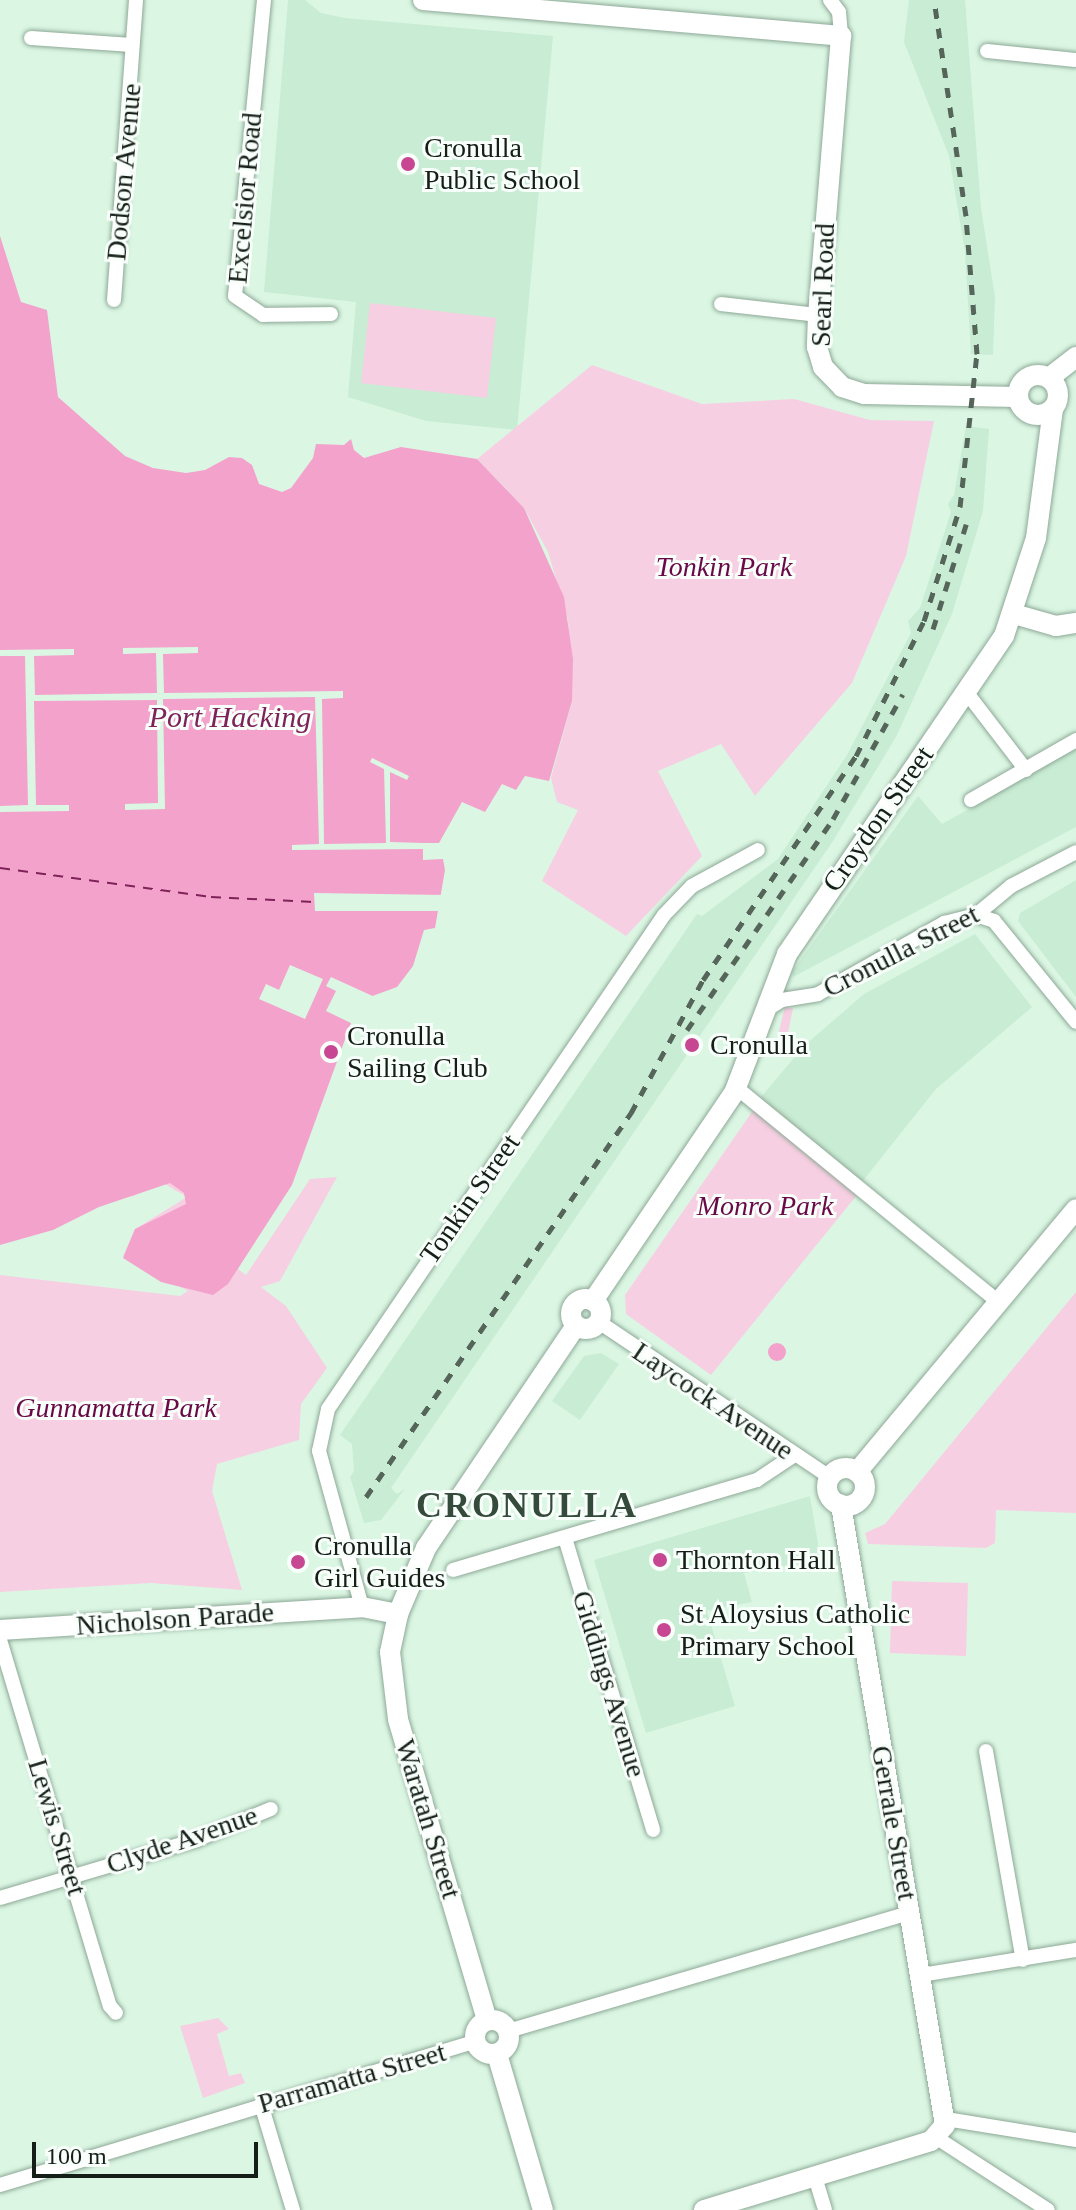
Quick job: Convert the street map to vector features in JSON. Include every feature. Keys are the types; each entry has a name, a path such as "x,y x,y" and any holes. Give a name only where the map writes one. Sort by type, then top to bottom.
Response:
{"street":[{"name":"Dodson Avenue","path":"114,300 136,0"},
{"name":"Excelsior Road","path":"264,0 235,296 263,315 331,314"},
{"path":"423,0 841,36"},
{"name":"Searl Road","path":"830,0 839,12 841,36 818,315 819,358 828,375 851,392 1018,397"},
{"name":"Dodson Avenue","path":"31,38 132,45"},
{"path":"987,51 1076,60"},
{"path":"721,304 818,315"},
{"path":"1049,378 1076,357"},
{"path":"1036,375 1049,378 1058,392 1044,412 1024,409 1018,397 1024,380 1036,375"},
{"name":"Croydon Street","path":"766,1010 787,954 1004,636 1014,614 1036,538 1048,447 1044,412"},
{"path":"1014,614 1056,626 1076,623"},
{"path":"967,693 1026,770"},
{"path":"971,800 1076,740"},
{"name":"Tonkin Street","path":"362,1607 319,1451 328,1409 664,915 692,886 758,850"},
{"name":"Cronulla Street","path":"766,1010 782,1000 818,994 944,923 976,915 1011,886 1076,852"},
{"path":"976,915 994,921 1073,1012"},
{"path":"593,1301 737,1088 766,1010"},
{"path":"737,1088 998,1302"},
{"path":"857,1472 1075,1209"},
{"path":"398,1614 426,1548 576,1326 571,1308 578,1300 593,1301"},
{"path":"576,1326 589,1329 599,1322 601,1312 593,1301"},
{"name":"Laycock Avenue","path":"599,1322 793,1456 830,1477"},
{"path":"453,1570 757,1480 793,1456"},
{"path":"842,1468 857,1472 863,1480 862,1496 841,1505 828,1493 830,1477 842,1468"},
{"name":"Gerrale Street","path":"841,1505 946,2119"},
{"name":"Giddings Avenue","path":"565,1538 653,1830"},
{"name":"Nicholson Parade","path":"0,1630 362,1607 398,1614"},
{"name":"Waratah Street","path":"398,1614 390,1652 398,1719 487,2020"},
{"name":"Lewis Street","path":"0,1640 110,2006 116,2013"},
{"path":"986,1751 1023,1960"},
{"name":"Clyde Avenue","path":"0,1898 196,1840 271,1809"},
{"path":"508,2031 910,1913"},
{"path":"921,1975 1076,1950"},
{"path":"487,2020 502,2023 508,2031 506,2048 497,2054 486,2053 475,2042 478,2026 487,2020"},
{"name":"Parramatta Street","path":"0,2185 475,2042"},
{"path":"497,2054 543,2210"},
{"path":"261,2104 293,2210"},
{"path":"704,2210 937,2138 946,2119 1076,2140"},
{"path":"937,2138 1048,2210"},
{"path":"815,2177 825,2210"},
{"path":"528,2210 536,2184"}],"shaded area":[{"name":"Cronulla Public School","path":"288,0 305,0 321,13 345,18 553,36 517,430 426,421 348,397 356,302 264,292"},
{"path":"909,0 965,0 981,208 995,297 993,355 971,354 965,252 949,156 904,42"},
{"path":"966,426 989,429 983,511 952,614 896,737 833,841 391,1488 397,1494 405,1489 381,1520 364,1523 350,1477 354,1471 352,1444 340,1435 697,914 702,916 778,859 847,755 911,633 908,621 920,608 951,512 948,504 954,495"},
{"path":"1076,749 1076,827 793,977 792,972 918,796 942,824"},
{"path":"1076,880 1076,997 1018,921 1020,913"},
{"path":"975,934 1032,1007 936,1089 862,1182 760,1098 804,1046 864,994"},
{"path":"601,1353 619,1364 580,1420 552,1401 584,1356"},
{"name":"St Aloysius Catholic Primary School","path":"810,1496 821,1561 744,1573 752,1602 707,1611 735,1706 646,1733 594,1560"}],"green space":[{"path":"370,303 496,318 487,398 361,383"},
{"name":"Tonkin Park","path":"592,365 702,404 794,399 870,420 934,421 906,556 852,683 755,796 721,744 658,771 702,856 626,936 542,881 578,810 557,802 551,778 572,701 568,619 548,552 524,508 477,459"},
{"path":"785,1007 793,1008 786,1043 774,1051"},
{"name":"Monro Park","path":"754,1109 857,1195 711,1375 626,1314 625,1295"},
{"name":"Gunnamatta Park","path":"303,1157 238,1269 246,1275 310,1179 337,1177 280,1281 261,1287 286,1306 327,1368 301,1404 299,1440 217,1464 212,1491 242,1590 151,1583 0,1592 0,1275 180,1296 188,1291 123,1256 135,1229 187,1197 163,1183 131,1197 128,1169"},
{"path":"1076,1292 1076,1513 996,1510 995,1543 986,1548 868,1544 865,1533 885,1524"},
{"path":"892,1581 968,1583 966,1656 890,1653"},
{"path":"218,2018 229,2029 217,2034 229,2076 241,2073 245,2083 203,2098 180,2026"}],"water":[{"name":"Port Hacking","path":"0,236 21,302 47,310 58,397 125,456 153,468 186,473 205,470 229,457 242,458 252,465 259,484 282,492 291,488 313,458 316,444 344,445 351,439 354,450 364,458 401,447 477,459 524,508 564,597 573,659 572,701 549,781 525,776 516,790 502,784 485,812 462,802 439,843 423,843 423,860 443,859 445,870 435,928 424,930 413,966 397,987 367,998 355,1012 292,1185 228,1284 213,1295 161,1282 123,1258 135,1229 186,1204 184,1193 170,1183 99,1207 53,1230 0,1245"},
{"path":"773,1343 781,1343 786,1352 784,1359 773,1361 768,1356 768,1348"}],"pier":[{"path":"198,647 198,653 163,654 164,693 343,691 343,698 322,699 324,844 386,843 384,769 370,762 372,758 409,776 407,780 390,772 390,842 423,843 423,849 292,850 292,845 319,844 315,697 163,699 165,809 125,810 125,804 158,803 157,700 34,701 36,805 69,805 69,811 0,812 0,806 28,805 25,656 0,656 0,650 74,649 74,655 34,656 35,695 157,693 156,653 123,654 123,648"},
{"path":"314,893 445,895 442,911 315,911"},
{"path":"290,965 323,979 305,1019 259,999 266,984 279,990"},
{"path":"331,977 377,998 366,1004 355,1025 326,1011 336,991 326,986"}],"ferry route":[{"path":"0,868 211,897 314,902"}],"railway":[{"path":"366,1497 631,1113 703,980 856,756 924,621 960,507 977,354 966,216 934,0"},
{"path":"933,629 967,522"},
{"path":"687,1030 833,819 903,694"}],"place":[{"name":"Cronulla Public School","path":"408,164"},
{"name":"Cronulla","path":"692,1045"},
{"name":"Cronulla Sailing Club","path":"331,1052"},
{"name":"Thornton Hall","path":"660,1560"},
{"name":"Cronulla Girl Guides","path":"298,1562"},
{"name":"St Aloysius Catholic Primary School","path":"664,1630"}],"district":[{"name":"CRONULLA","path":"527,1506"}]}
